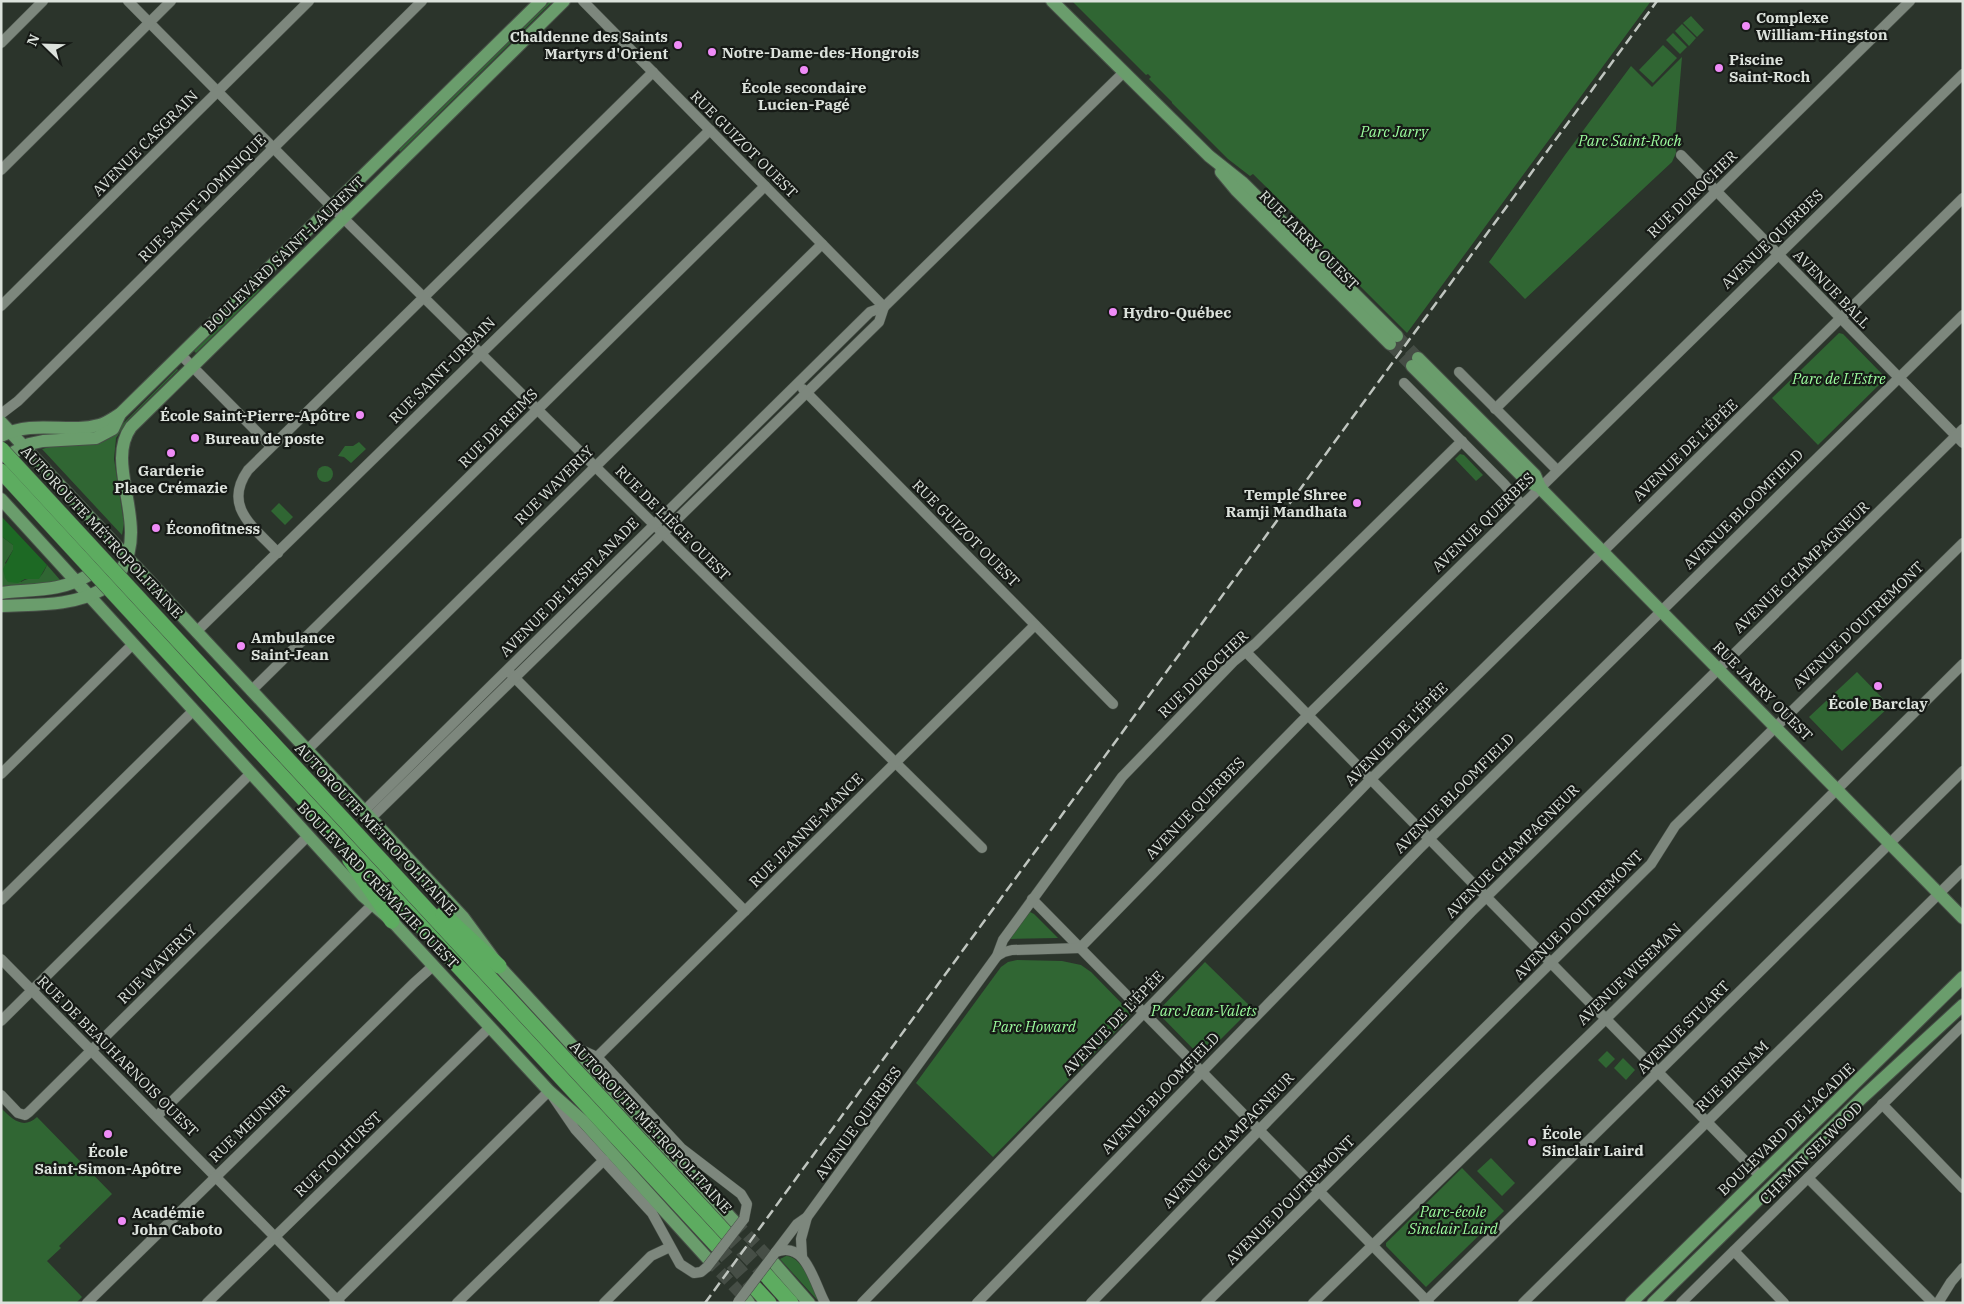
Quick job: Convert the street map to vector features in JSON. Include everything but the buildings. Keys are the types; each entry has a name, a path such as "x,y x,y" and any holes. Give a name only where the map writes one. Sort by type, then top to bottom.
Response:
{"highway":[{"name":"AUTOROUTE MÉTROPOLITAINE","path":"13,449 316,812 717,1246"},
{"name":"AUTOROUTE MÉTROPOLITAINE","path":"1,471 361,838 735,1225"},
{"path":"316,812 392,920"},
{"path":"361,838 499,966"},
{"path":"771,1263 791,1303"},
{"path":"745,1299 769,1303"}],"main road":[{"name":"BOULEVARD SAINT-LAURENT","path":"6,434 41,426 94,426 107,422 120,414 541,1"},
{"name":"BOULEVARD SAINT-LAURENT","path":"125,564 132,537 130,506 122,460 124,439 135,422 564,1"},
{"name":"RUE JARRY OUEST","path":"1052,1 1209,156 1236,190 1394,340"},
{"name":"RUE JARRY OUEST","path":"1415,362 1535,474 1540,487 1963,918"},
{"path":"13,449 47,440 86,440 96,438 113,429 120,414"},
{"path":"1,422 13,449 68,495 125,564 153,586 308,749 470,924 499,966 735,1225"},
{"name":"BOULEVARD CRÉMAZIE OUEST","path":"1,499 30,530 82,579 89,596 308,836 373,904 392,920 549,1091 583,1121 707,1263"},
{"path":"1,593 52,589 82,579"},
{"path":"138,586 153,586"},
{"path":"1,606 66,602 89,596 100,590"},
{"path":"114,624 118,609"},
{"name":"BOULEVARD DE L'ACADIE","path":"1631,1303 1963,977"},
{"name":"BOULEVARD DE L'ACADIE","path":"1653,1303 1862,1097 1963,1004"},
{"path":"771,1263 809,1303"}],"street":[{"path":"1,43 44,1"},
{"name":"RUE DE LIÈGE OUEST","path":"128,1 343,219 982,848"},
{"path":"1,170 171,1"},
{"name":"AVENUE CASGRAIN","path":"1,306 309,1"},
{"name":"RUE SAINT-DOMINIQUE","path":"1,414 18,401 422,1"},
{"name":"RUE GUIZOT OUEST","path":"583,1 884,307"},
{"name":"RUE DUROCHER","path":"1495,409 1910,1"},
{"path":"278,553 240,511 238,492 242,479 248,470 653,72"},
{"name":"AVENUE DE L'ESPLANADE","path":"368,814 507,670 870,312 884,307 1124,72"},
{"name":"AVENUE QUERBES","path":"1080,948 1307,715 1963,74"},
{"name":"RUE SAINT-URBAIN","path":"196,632 710,130"},
{"name":"AVENUE BALL","path":"1681,155 1899,378 1960,436"},
{"name":"RUE DE REIMS","path":"251,691 765,186"},
{"name":"AVENUE DE L'ÉPÉE","path":"862,1303 1370,780 1963,198"},
{"name":"RUE WAVERLY","path":"308,749 822,244"},
{"name":"AVENUE DE L'ESPLANADE","path":"368,814 515,678 879,322 884,307"},
{"name":"AVENUE BLOOMFIELD","path":"977,1303 1428,839 1662,612 1963,315"},
{"path":"181,355 271,446"},
{"path":"1459,372 1557,470"},
{"name":"RUE GUIZOT OUEST","path":"798,383 1113,704"},
{"path":"1404,383 1522,505"},
{"name":"AVENUE CHAMPAGNEUR","path":"1091,1303 1486,898 1960,436"},
{"name":"RUE DUROCHER","path":"997,956 1003,940 1122,777 1223,672 1246,652 1462,441"},
{"name":"AVENUE D'OUTREMONT","path":"1206,1303 1654,861 1671,830 1963,543"},
{"name":"RUE JEANNE-MANCE","path":"596,1057 1035,625"},
{"path":"1,774 133,644"},
{"path":"1246,652 1760,1176"},
{"name":"AVENUE WISEMAN","path":"1313,1303 1837,790 1963,664"},
{"path":"507,670 745,911"},
{"path":"1,900 193,711"},
{"name":"AVENUE STUART","path":"1427,1302 1963,771"},
{"path":"1,1021 251,773"},
{"name":"RUE WAVERLY","path":"1,1095 18,1113 27,1114 308,836"},
{"name":"RUE BIRNAM","path":"1523,1303 1963,870"},
{"path":"1032,899 1427,1302"},
{"path":"157,1116 373,904"},
{"path":"997,956 1009,950 1080,948"},
{"name":"AVENUE QUERBES","path":"745,1299 797,1224 807,1217 997,956"},
{"name":"RUE DE BEAUHARNOIS OUEST","path":"1,959 275,1236 337,1302"},
{"name":"RUE MEUNIER","path":"87,1303 433,966"},
{"name":"RUE TOLHURST","path":"208,1303 490,1027"},
{"name":"CHEMIN SELWOOD","path":"1681,1303 1882,1104 1960,1032"},
{"path":"337,1302 549,1091 575,1129 652,1214 678,1261 689,1271 699,1272 747,1208 741,1194 681,1148 596,1057 572,1045"},
{"path":"1882,1104 1963,1188"},
{"path":"458,1303 604,1160"},
{"path":"1808,1178 1933,1303"},
{"path":"807,1217 802,1240 802,1256 825,1303"},
{"path":"604,1303 651,1256 670,1248"},
{"path":"771,1263 788,1249 802,1256"},
{"path":"1734,1251 1784,1303"},
{"path":"1938,1303 1951,1282 1963,1268"}],"green space":[{"path":"550,1 553,1 400,152 399,150"},
{"name":"Parc Jarry","path":"1072,1 1651,1 1407,333 1319,245 1317,238 1304,224 1253,174 1250,176 1228,159 1149,79 1151,77 1148,74 1146,75"},
{"path":"1691,16 1704,30 1697,37 1683,23"},
{"path":"1682,24 1696,38 1689,46 1675,31"},
{"path":"1673,33 1687,47 1680,54 1666,40"},
{"path":"1663,45 1677,58 1653,83 1639,70"},
{"name":"Parc Saint-Roch","path":"1682,57 1675,140 1676,153 1672,162 1525,299 1489,262 1631,66 1652,87"},
{"path":"259,288 260,290 196,353 194,351"},
{"name":"Parc de L'Estre","path":"1839,333 1843,334 1884,376 1884,380 1818,445 1772,398"},
{"path":"177,369 128,420 116,438 114,459 124,523 122,535 42,449 57,445 92,445 109,438"},
{"path":"359,442 366,449 351,463 344,457 338,456 345,446 353,446"},
{"path":"1460,454 1464,455 1483,475 1476,481 1455,459"},
{"path":"325,466 331,468 333,474 331,480 325,482 319,480 317,474 319,468"},
{"path":"279,503 293,517 285,525 271,511"},
{"path":"1,516 47,565 39,579 25,579 18,583 8,582 5,578 3,569 13,550 13,545 1,536"},
{"path":"1,536 13,545 13,550 5,563 21,582 38,578 44,572 47,565 61,581 1,588"},
{"path":"1857,672 1890,706 1842,751 1809,717"},
{"path":"1030,912 1034,914 1058,938 1009,939"},
{"name":"Parc Howard","path":"1017,960 1062,961 1081,965 1091,972 1131,1013 1129,1018 993,1157 916,1083 1001,967 1008,962"},
{"name":"Parc Jean-Valets","path":"1205,962 1252,1008 1202,1058 1157,1012"},
{"path":"1607,1051 1615,1059 1606,1068 1598,1060"},
{"path":"1623,1058 1635,1070 1626,1080 1614,1068"},
{"path":"1,1108 9,1116 22,1123 32,1121 37,1117 112,1194 59,1246 61,1248 47,1261 82,1297 76,1303 1,1303"},
{"path":"1491,1158 1515,1183 1502,1196 1477,1171"},
{"name":"Parc-école Sinclair Laird","path":"1462,1168 1504,1211 1426,1287 1386,1246 1386,1243"},
{"path":"786,1256 792,1257 802,1267 820,1303 780,1259"}],"tunnel":[{"path":"1397,336 1418,358"},
{"path":"1390,344 1412,366"},
{"path":"735,1222 774,1263"},
{"path":"726,1233 765,1274"},
{"path":"717,1246 755,1288"},
{"path":"708,1259 747,1300"}],"railway":[{"path":"705,1303 1657,1"}],"place":[{"name":"Complexe William-Hingston","path":"1746,26"},
{"name":"Chaldenne des Saints Martyrs d'Orient","path":"678,45"},
{"name":"Notre-Dame-des-Hongrois","path":"712,52"},
{"name":"Piscine Saint-Roch","path":"1719,68"},
{"name":"École secondaire Lucien-Pagé","path":"804,70"},
{"name":"Hydro-Québec","path":"1113,312"},
{"name":"École Saint-Pierre-Apôtre","path":"360,415"},
{"name":"Bureau de poste","path":"195,438"},
{"name":"Garderie Place Crémazie","path":"171,453"},
{"name":"Temple Shree Ramji Mandhata","path":"1357,503"},
{"name":"Éconofitness","path":"156,528"},
{"name":"Ambulance Saint-Jean","path":"241,646"},
{"name":"École Barclay","path":"1878,686"},
{"name":"École Saint-Simon-Apôtre","path":"108,1134"},
{"name":"École Sinclair Laird","path":"1532,1142"},
{"name":"Académie John Caboto","path":"122,1221"}]}
